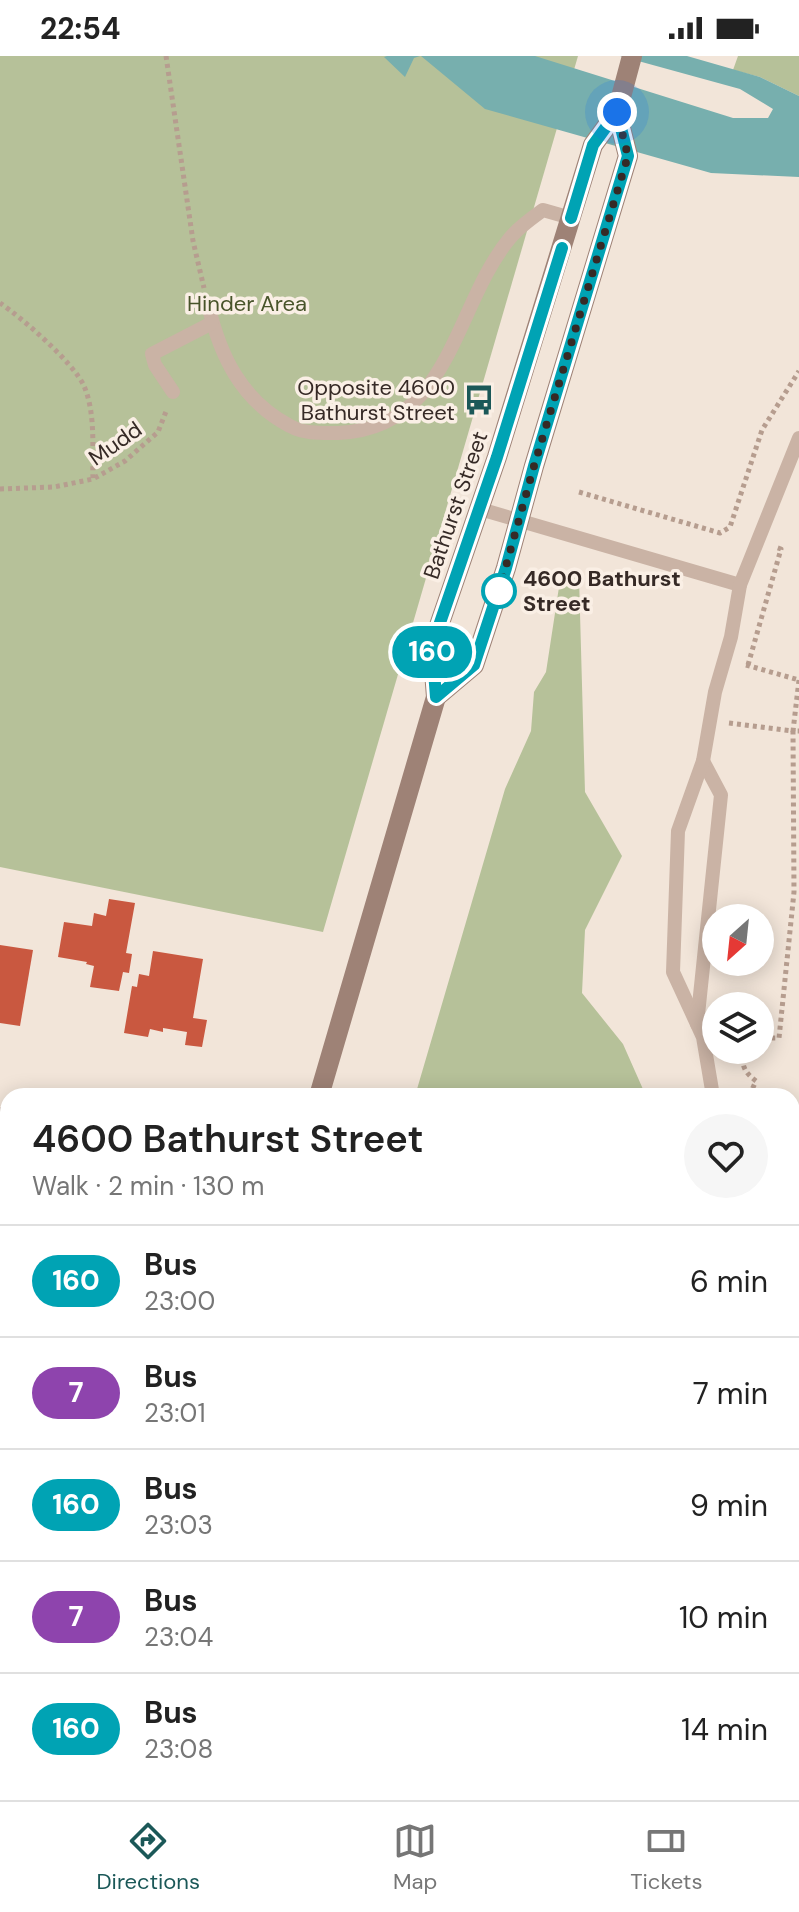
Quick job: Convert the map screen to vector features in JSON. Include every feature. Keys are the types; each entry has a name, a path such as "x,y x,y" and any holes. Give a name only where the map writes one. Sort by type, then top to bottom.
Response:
{"main road":[{"path":"436,697 474,665 520,521 628,156 617,112 632,56"},
{"name":"Bathurst Street","path":"321,1088 436,697 432,646 480,509 593,145 617,112"}],"lane":[{"path":"208,304 212,323 238,381 259,406 296,430 319,433 368,428 390,422 422,393 443,362 495,260 511,237 543,210 571,218"},
{"path":"173,392 155,365 152,354 212,323"},
{"path":"712,1088 703,1037 673,972 678,831 703,761 740,585 799,438"},
{"path":"480,509 740,585"},
{"path":"697,1024 721,795 703,761"}],"path":[{"path":"166,56 193,241 208,304"},
{"path":"0,303 56,351 84,385 92,421 93,479"},
{"path":"579,492 720,533 730,527 762,430 799,371"},
{"name":"Mudd","path":"0,489 54,487 93,479 125,461 158,432 173,392"},
{"path":"724,659 799,680 794,892 779,1038 774,1038"},
{"path":"710,720 796,731"},
{"path":"743,1064 746,1073 756,1081 753,1088"}],"green space":[{"name":"Hinder Area","path":"0,56 578,56 323,932 0,867"},
{"path":"738,56 799,56 799,96 760,77 733,70"},
{"path":"561,574 579,577 585,792 622,856 585,930 582,993 623,1044 642,1088 417,1088 505,789 531,731 534,692 546,672"}],"water":[{"path":"420,56 414,58 405,77 384,57"},
{"path":"421,56 535,56 733,118 768,118 773,109 740,89 620,56 687,56 760,77 799,96 799,177 711,173 485,109"}],"building":[{"path":"109,899 135,903 126,953 132,954 129,973 123,972 119,991 90,987 94,966 58,957 64,922 92,926 94,913 106,916"},
{"path":"0,945 33,950 20,1026 0,1023"},
{"path":"153,951 203,959 193,1018 207,1020 202,1047 185,1045 187,1032 150,1029 148,1037 124,1033 132,986 137,987 139,974 149,976"}],"bus line":[{"name":"160","path":"562,248 497,457 432,646 436,697 474,665 506,568 628,156 617,112 593,145 571,218"}],"place":[{"name":"Opposite 4600 Bathurst Street","path":"479,400"},
{"name":"4600 Bathurst Street","path":"499,591"}],"route":[{"path":"499,591 628,156 617,112"}]}
